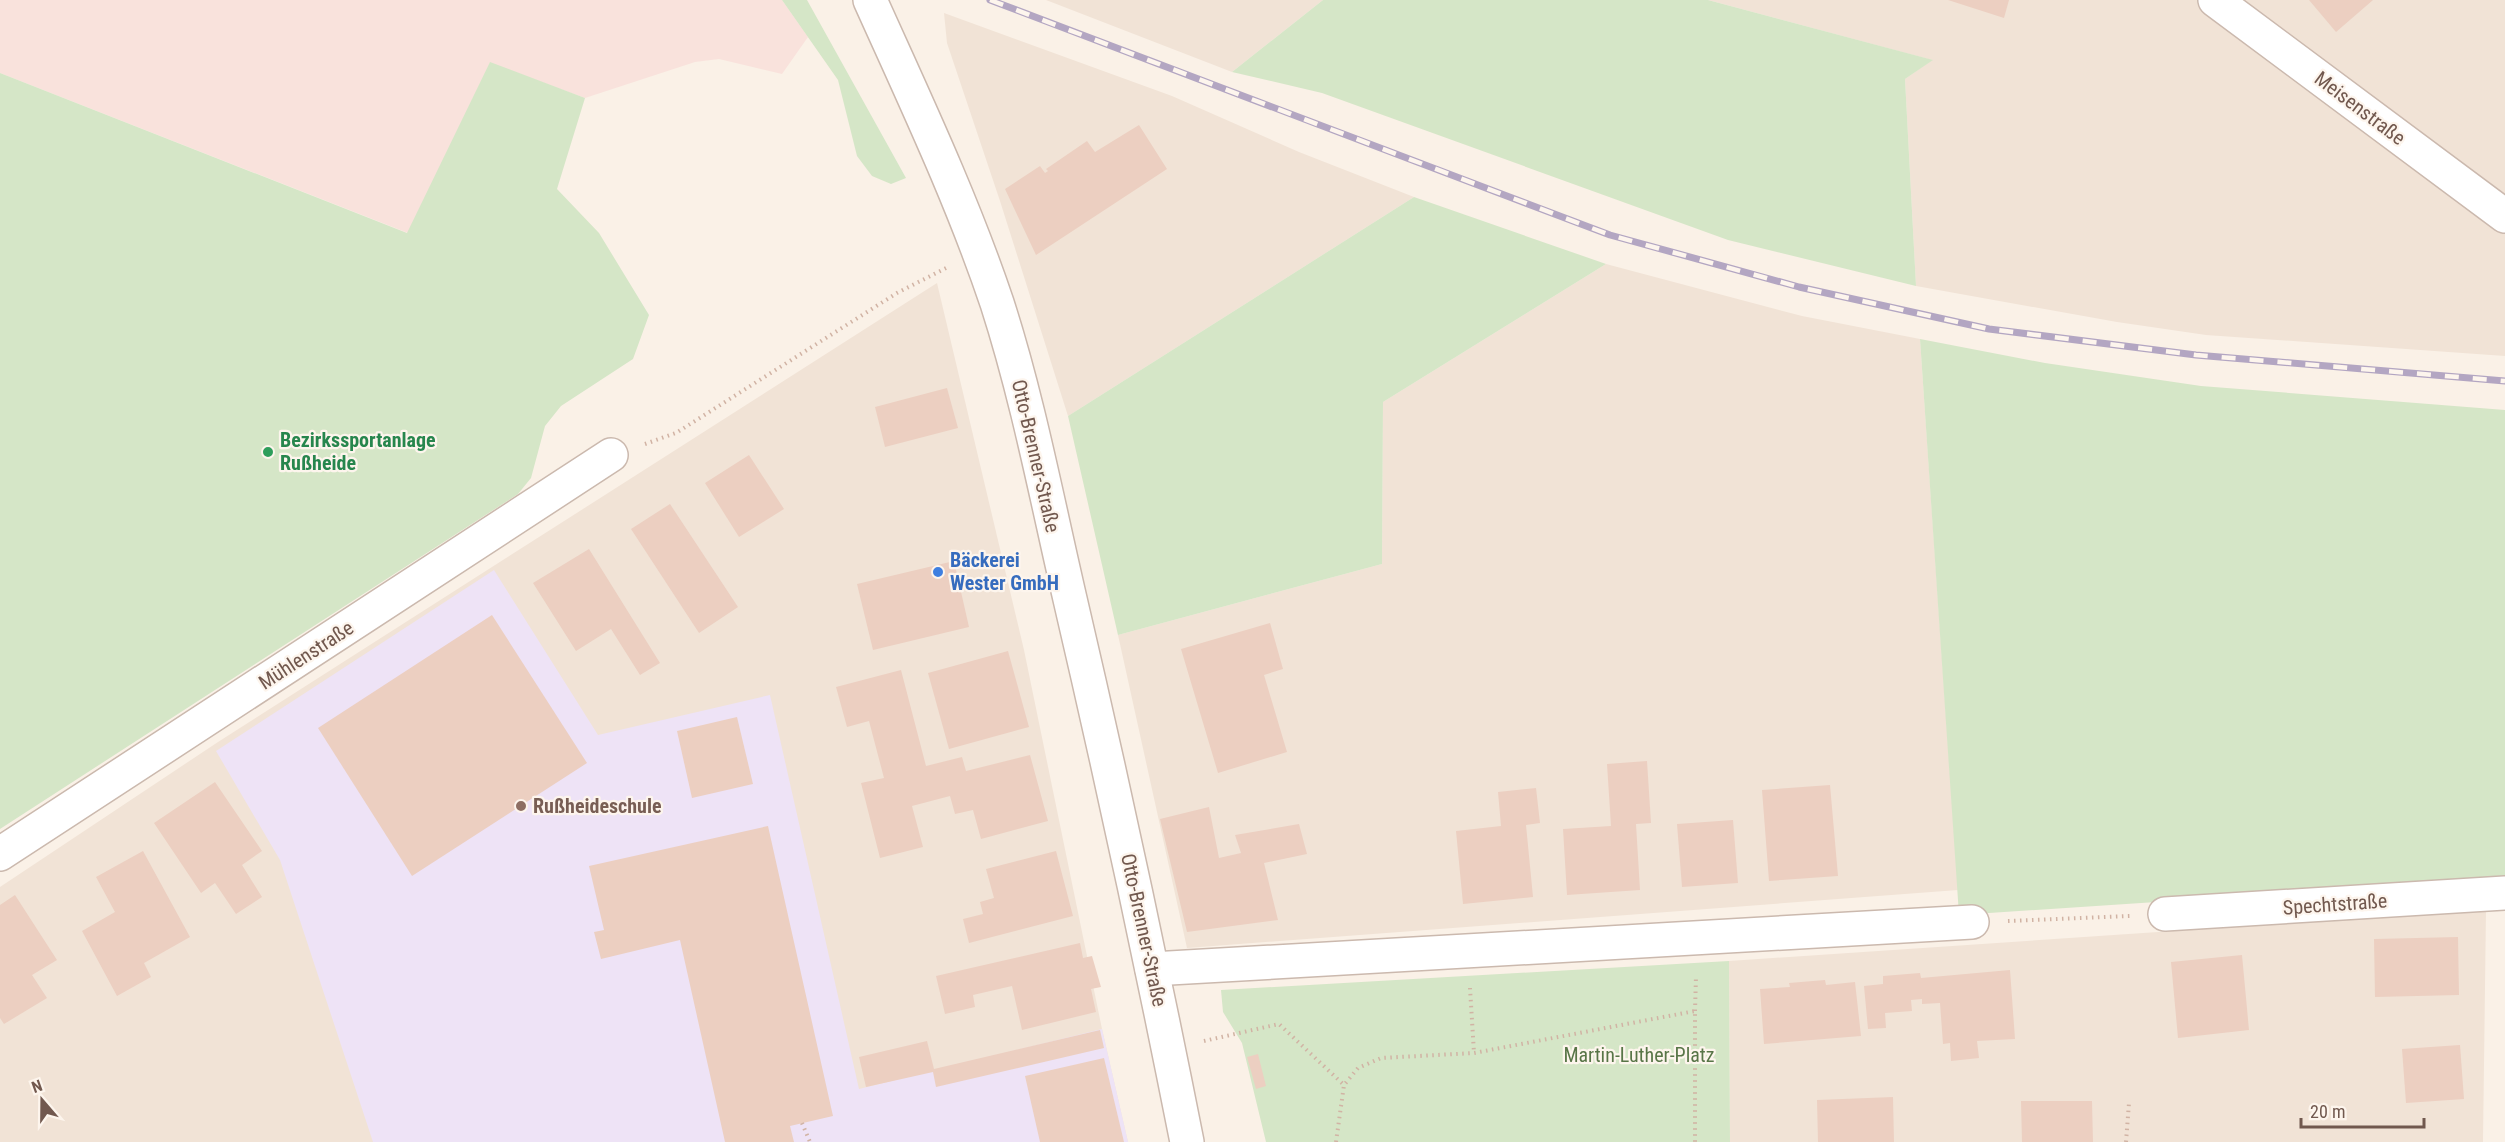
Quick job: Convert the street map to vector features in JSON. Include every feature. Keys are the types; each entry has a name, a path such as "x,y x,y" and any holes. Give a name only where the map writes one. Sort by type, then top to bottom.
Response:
{"street":[{"name":"Otto-Brenner-Straße","path":"870,0 950,177 980,254 1026,405 1119,812 1187,1142"},
{"name":"Meisenstraße","path":"2215,0 2505,216"},
{"name":"Mühlenstraße","path":"0,854 611,455"},
{"name":"Spechtstraße","path":"2165,914 2505,893"},
{"path":"1152,969 1972,922"}],"path":[{"path":"611,455 676,433 897,293 950,266 980,254"},
{"path":"1972,922 2165,914"},
{"path":"1468,950 1474,1053"},
{"path":"1336,1142 1344,1085 1358,1068 1381,1058 1474,1053 1695,1011 1695,1142"},
{"path":"1168,1049 1279,1024 1344,1085"},
{"path":"2127,1142 2129,1103"},
{"path":"802,1123 810,1142"}],"shaded area":[{"path":"0,0 782,0 808,37 782,74 719,59 695,62 585,98 490,63 408,233 0,73"},
{"path":"1046,0 1323,0 1232,72"},
{"path":"1708,0 2505,0 2505,356 2206,335 2117,322 1916,286 1905,79 1932,60"},
{"path":"944,13 1172,96 1299,152 1414,197 1068,416 947,43"},
{"path":"1606,264 1802,316 1920,339 1958,890 1187,948 1118,635 1382,564 1383,402"},
{"path":"937,283 1024,650 1102,1029 1128,1142 0,1142 0,887 218,742"},
{"name":"Rußheideschule","path":"494,570 598,735 770,695 859,1089 1102,1029 1128,1142 373,1142 280,860 216,751"},
{"path":"2486,910 2483,1142 1730,1142 1729,961"}],"green space":[{"path":"782,0 807,0 906,178 891,184 872,176 857,156 838,80"},
{"path":"1323,0 1708,0 1933,60 1905,79 1916,286 1728,240 1322,93 1232,72"},
{"name":"Bezirkssportanlage Rußheide","path":"490,62 585,98 557,189 599,233 649,315 633,359 561,406 545,426 531,478 518,494 0,829 0,73 407,233"},
{"path":"1414,197 1606,264 1383,402 1382,564 1118,635 1068,416"},
{"path":"1920,339 2045,363 2201,386 2505,410 2505,879 1959,915"},
{"name":"Martin-Luther-Platz","path":"1729,961 1730,1142 1266,1142 1242,1043 1223,1012 1221,990"}],"building":[{"path":"1948,0 2009,0 2004,18"},
{"path":"2309,0 2373,0 2336,32"},
{"path":"1139,125 1167,169 1036,255 1005,189 1040,166 1045,173 1048,171 1046,169 1087,141 1095,152"},
{"path":"947,388 958,428 885,447 875,407"},
{"path":"749,455 784,509 739,537 705,483"},
{"path":"670,504 738,607 699,633 631,529"},
{"path":"589,549 660,663 640,675 611,629 576,651 533,583"},
{"path":"954,561 969,627 873,650 857,584"},
{"path":"492,615 587,763 412,876 318,728"},
{"path":"1270,623 1283,669 1264,675 1287,752 1218,773 1181,649"},
{"path":"1008,651 1029,727 949,749 928,673"},
{"path":"901,670 926,766 962,757 966,771 1030,755 1048,821 981,839 973,810 955,814 950,796 912,806 923,847 880,858 861,783 884,778 869,721 847,727 836,687"},
{"path":"737,717 753,784 692,798 677,731"},
{"path":"1647,761 1651,823 1636,824 1640,890 1567,895 1563,829 1611,826 1607,764"},
{"path":"215,782 262,851 242,865 262,897 236,914 215,883 201,893 154,823"},
{"path":"1830,785 1838,876 1769,881 1762,790"},
{"path":"1536,788 1540,823 1526,825 1533,897 1463,904 1456,831 1501,826 1498,792"},
{"path":"1209,807 1219,858 1241,853 1235,835 1299,824 1307,854 1264,863 1278,920 1187,932 1160,819"},
{"path":"1733,820 1738,883 1682,887 1677,824"},
{"path":"768,826 833,1116 790,1126 794,1142 725,1142 680,940 601,959 594,932 604,930 589,866"},
{"path":"143,851 190,937 144,963 151,977 117,996 82,931 115,912 96,877"},
{"path":"1056,851 1073,916 969,943 963,919 983,914 980,902 994,898 986,869"},
{"path":"15,895 57,960 32,975 47,998 4,1024 0,1018 0,905"},
{"path":"2458,937 2459,995 2375,997 2374,939"},
{"path":"1080,943 1083,958 1092,956 1101,987 1091,989 1096,1012 1022,1030 1012,986 973,995 975,1007 945,1014 936,976"},
{"path":"2242,955 2249,1030 2178,1038 2171,962"},
{"path":"2010,970 2015,1039 1977,1041 1979,1058 1951,1061 1950,1043 1943,1044 1940,1003 1922,1004 1922,999 1911,1000 1912,1011 1885,1013 1886,1028 1868,1029 1864,986 1883,984 1883,976 1920,973 1921,978"},
{"path":"1825,980 1826,985 1855,982 1861,1036 1764,1044 1760,989 1790,987 1789,983"},
{"path":"1100,1030 1104,1048 936,1087 933,1072 866,1087 859,1057 927,1041 934,1069"},
{"path":"2460,1045 2464,1099 2406,1103 2402,1049"},
{"path":"1258,1054 1266,1086 1256,1089 1247,1057"},
{"path":"1104,1058 1124,1142 1040,1142 1025,1076"},
{"path":"1893,1097 1894,1142 1818,1142 1817,1100"},
{"path":"2021,1101 2092,1101 2093,1142 2022,1142"}],"railway":[{"path":"990,0 1610,235 1799,287 1989,329 2196,355 2505,381"}],"place":[{"name":"Bezirkssportanlage Rußheide","path":"268,452"},
{"name":"Bäckerei Wester GmbH","path":"938,572"},
{"name":"Rußheideschule","path":"521,806"}]}
